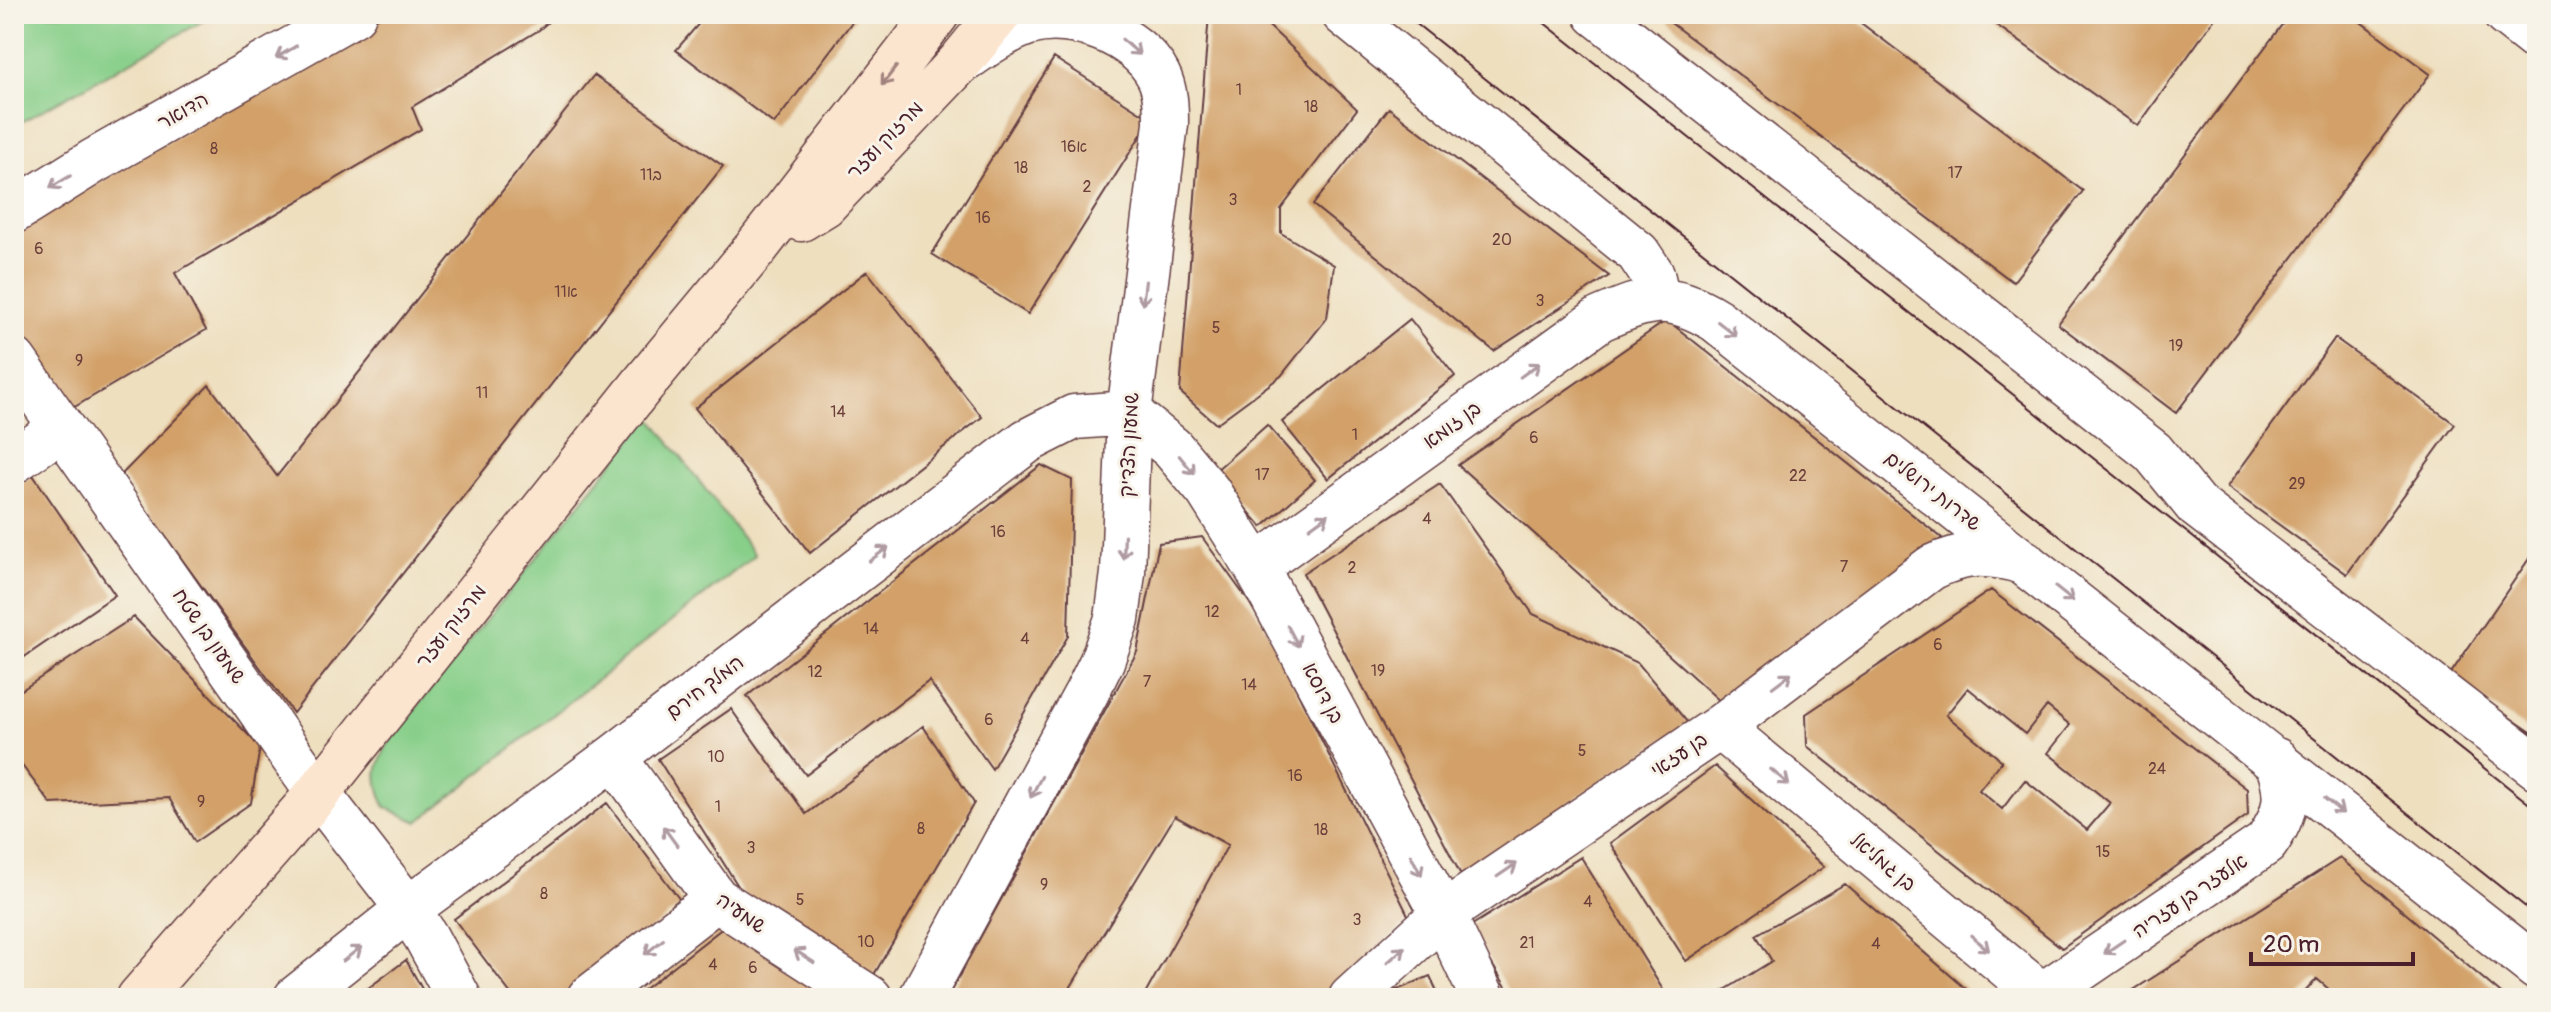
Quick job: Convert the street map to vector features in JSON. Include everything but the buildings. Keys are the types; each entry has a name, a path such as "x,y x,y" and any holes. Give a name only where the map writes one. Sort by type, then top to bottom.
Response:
{"main road":[{"name":"מרזוק ועזר","path":"139,998 318,793 634,395 756,248 937,14"},
{"name":"מרזוק ועזר","path":"756,248 824,205 959,63 999,14"}],"street":[{"name":"הדואר","path":"14,211 94,161 354,14"},
{"path":"1344,14 1638,253 1652,274 1658,300"},
{"path":"1596,14 2153,452 2196,505 2537,767"},
{"path":"2505,14 2537,39"},
{"name":"שמעון הצדיק","path":"921,998 1102,661 1117,619 1123,573 1129,413 1166,124 1165,98 1158,75 1125,41 1109,30 1059,21 1030,23 997,38 959,63"},
{"name":"שדרות ירושלים","path":"1658,300 1675,300 1697,308 1716,320 2537,968"},
{"name":"בן זומא","path":"1256,567 1600,319 1630,306 1658,300"},
{"name":"שמעון בן שטח","path":"14,360 318,793 408,909 459,998"},
{"name":"בן דוסא","path":"1129,413 1172,448 1208,491 1256,567 1443,914 1483,998"},
{"name":"המלך חירם","path":"296,998 408,909 614,757 1027,441 1074,417 1129,413"},
{"path":"14,461 62,428"},
{"name":"בן עזאי","path":"1351,998 1443,914 1720,727 1931,568 1952,558 1975,553 2000,555 2024,562"},
{"name":"בן גמליאל","path":"1720,727 2042,997"},
{"name":"שמעיה","path":"614,757 716,899 870,998"},
{"name":"אלעזר בן עזריה","path":"2042,997 2266,843 2285,807 2285,788 2276,760"},
{"path":"589,998 716,899"}],"green space":[{"path":"14,14 212,14 212,16 14,126"},
{"path":"650,416 755,555 418,822 385,807 377,772 390,740"}],"tram line":[{"path":"1404,14 2537,916"},
{"path":"1533,14 2537,810"}]}
